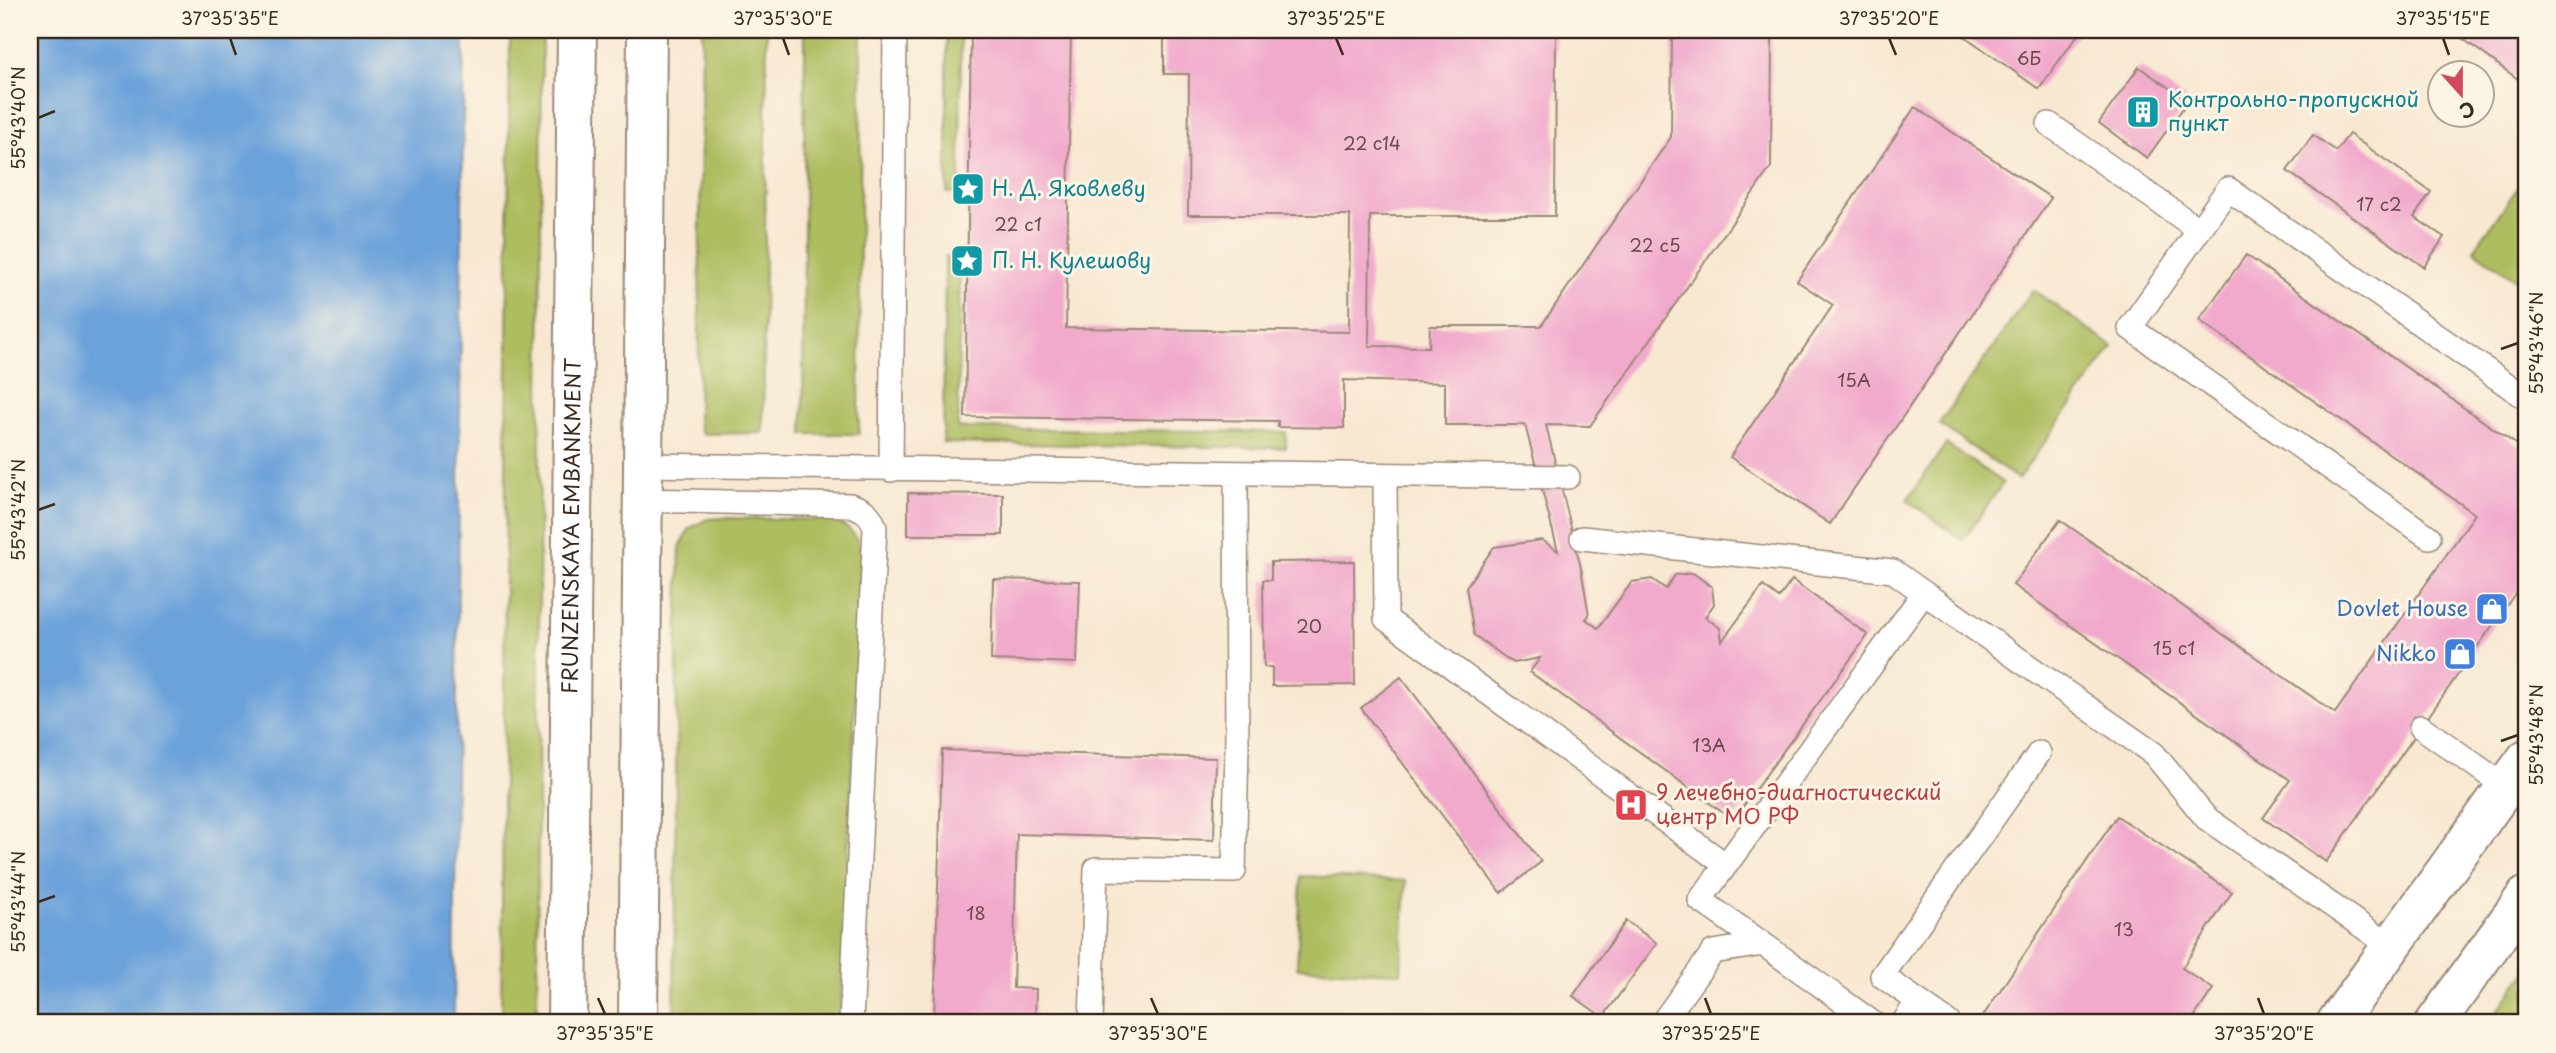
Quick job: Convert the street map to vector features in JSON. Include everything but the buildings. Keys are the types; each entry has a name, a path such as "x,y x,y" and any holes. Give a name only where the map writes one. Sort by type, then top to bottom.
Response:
{"main road":[{"name":"FRUNZENSKAYA EMBANKMENT","path":"567,1023 577,30"},
{"path":"638,1023 647,30"},
{"path":"2336,1023 2516,773"},
{"path":"2435,1023 2526,896"}],"lane":[{"path":"891,470 895,30"},
{"path":"2049,124 2199,230"},
{"path":"2429,537 2130,328 2228,189 2526,398"},
{"path":"642,482 891,470 1568,477"},
{"path":"1091,1023 1096,869 1234,871 1237,746 1236,474"},
{"path":"1385,475 1386,619 1726,865"},
{"path":"642,482 850,505 867,512 873,520 875,528 851,1023"},
{"path":"1582,538 1893,571 2154,754 2206,818 2392,947"},
{"path":"1873,1023 1700,900 1924,593"},
{"path":"2421,727 2516,773"},
{"path":"1950,1023 1882,976 2039,753"},
{"path":"1662,1023 1713,951 1763,944"},
{"path":"1903,1023 1919,1001"}],"green space":[{"path":"510,30 542,30 537,1023 501,1023"},
{"path":"702,30 767,30 763,433 702,434 698,424"},
{"path":"805,30 861,30 859,434 803,434"},
{"path":"947,30 961,30 960,192 947,193"},
{"path":"2526,176 2526,287 2474,250"},
{"path":"945,256 960,256 958,428 1286,432 1286,448 943,443"},
{"path":"2033,290 2113,347 2018,479 1939,424"},
{"path":"1946,444 2003,483 1963,540 1907,500"},
{"path":"708,519 832,520 852,533 862,555 840,1023 674,1023 680,547 690,528"},
{"path":"1301,876 1406,881 1401,973 1297,968"},
{"path":"2526,972 2526,1023 2489,1023"}],"water":[{"path":"30,30 464,30 454,1023 30,1023"}],"place":[{"name":"Контрольно-пропускной пункт","path":"2143,112"},
{"name":"Н. Д. Яковлеву","path":"968,189"},
{"name":"П. Н. Кулешову","path":"967,261"},
{"name":"Dovlet House","path":"2492,609"},
{"name":"Nikko","path":"2460,654"},
{"name":"9 лечебно-диагностический центр МО РФ","path":"1631,805"}]}
